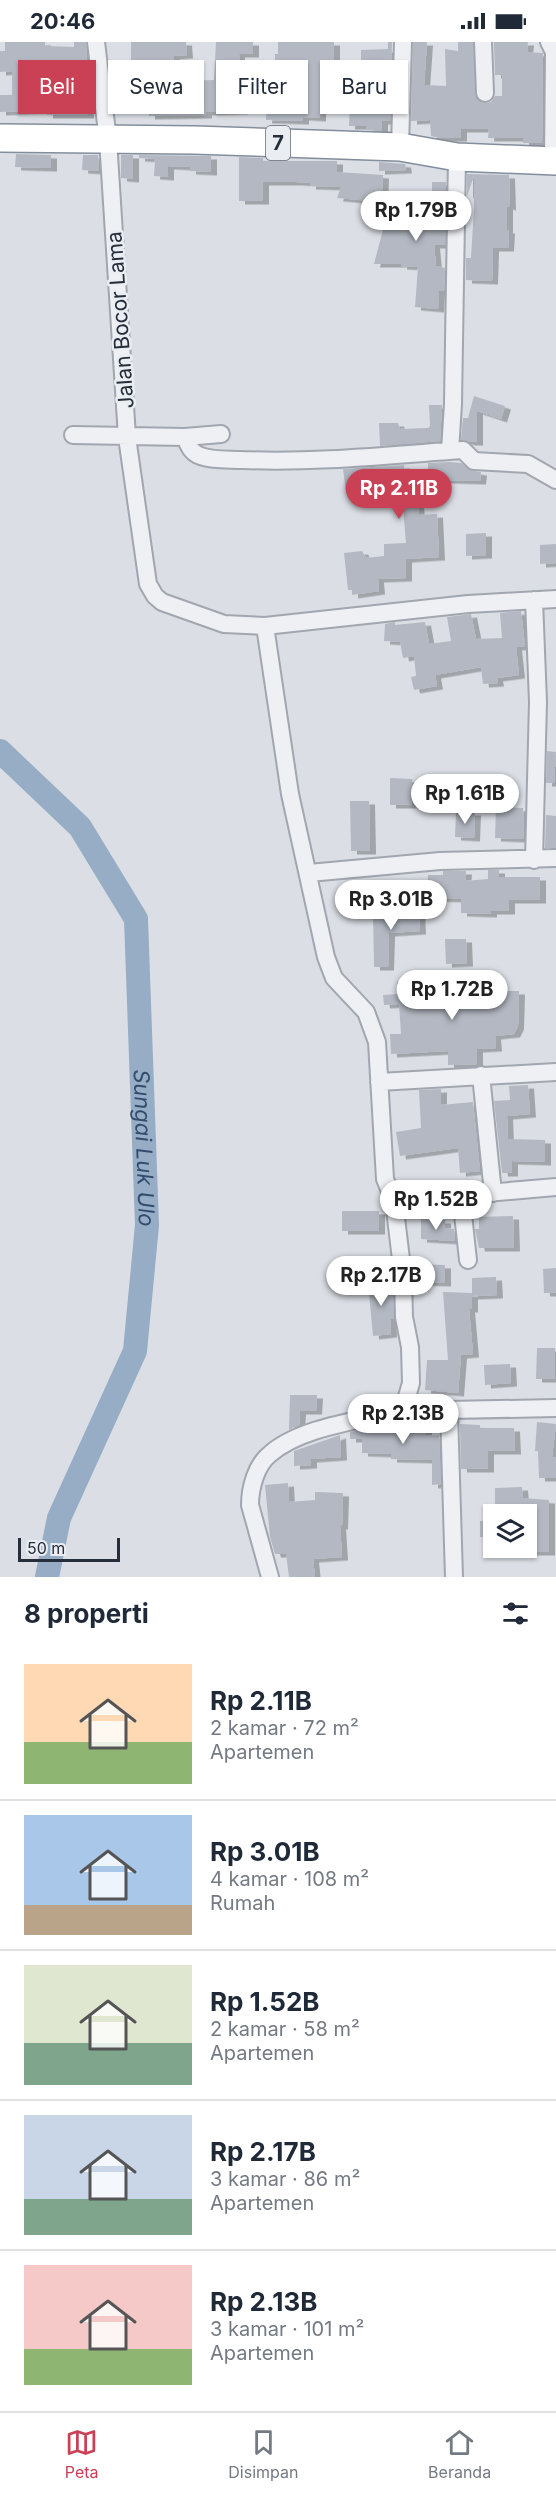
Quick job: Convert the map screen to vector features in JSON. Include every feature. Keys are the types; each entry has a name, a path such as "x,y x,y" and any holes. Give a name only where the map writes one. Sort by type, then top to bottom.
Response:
{"highway":[{"name":"7","path":"0,138 194,140 400,147 457,157 555,161"}],"street":[{"name":"Jalan Bocor Lama","path":"96,42 108,140 127,437 148,584 154,596 162,602 224,624 264,626"},
{"path":"400,147 403,42"},
{"path":"483,42 485,93"},
{"path":"549,42 554,52 555,161"},
{"path":"450,451 453,404 457,157"},
{"path":"74,435 185,437 221,434"},
{"path":"185,437 196,454 208,458 300,460 463,450 474,461 528,464 556,480"},
{"path":"398,1411 406,1400 411,1383 411,1355 404,1317 403,1276 394,1201 385,1179 377,1042 366,1012 334,978 326,957 290,794 264,626 468,604 556,599"},
{"path":"534,600 538,702 534,860"},
{"path":"309,873 440,861 556,858"},
{"path":"379,1082 556,1072"},
{"path":"481,1075 493,1193"},
{"path":"394,1201 556,1187"},
{"path":"461,1196 468,1260"},
{"path":"270,1577 250,1505 253,1481 268,1454 301,1435 398,1411 449,1412 556,1408"},
{"path":"449,1412 454,1577"}],"building":[{"path":"5,42 45,42 45,46 74,47 74,42 86,42 86,60 18,60 18,111 0,112 0,95 12,95 12,71 0,72 0,51 5,51"},
{"path":"131,42 186,42 187,55 174,56 174,60 131,60"},
{"path":"216,42 253,42 253,54 239,54 239,60 216,60 216,112 206,112 206,115 149,116 149,114 204,114 204,80 214,80"},
{"path":"278,42 334,42 334,60 320,60 320,118 303,117 303,121 266,120 266,114 308,114 308,60 275,60 275,54 278,54"},
{"path":"388,42 392,42 392,60 361,60 361,50 388,49"},
{"path":"413,42 427,42 424,85 446,86 445,49 458,51 458,42 473,42 475,94 476,99 485,103 491,102 495,96 502,96 502,75 495,75 494,42 528,42 527,52 543,53 542,143 523,143 523,138 488,138 489,129 461,129 461,138 440,138 431,136 430,120 411,121"},
{"path":"88,114 88,115 47,115"},
{"path":"350,114 390,114 390,121 382,121 382,131 366,130 367,126 349,126"},
{"path":"16,154 51,155 51,168 15,167"},
{"path":"83,155 98,155 99,171 82,170"},
{"path":"121,155 133,155 133,179 121,178"},
{"path":"139,155 211,156 211,172 190,171 190,167 168,166 168,177 154,176 155,159 139,158"},
{"path":"239,157 263,158 263,161 337,161 337,172 383,175 382,202 337,198 341,187 310,186 310,183 296,182 263,182 263,201 239,201"},
{"path":"379,162 405,164 406,170 379,171"},
{"path":"467,174 509,175 508,248 493,248 492,281 466,280 466,258 471,258 474,208 474,176 467,196"},
{"path":"432,182 446,182 445,245 434,245 436,266 445,268 444,291 439,291 438,309 415,307 418,267 401,266 401,264 374,264 385,222 378,220 384,200 403,204 432,200"},
{"path":"474,396 505,406 501,419 477,411 477,442 470,442 461,440 463,418 468,418"},
{"path":"429,405 442,405 440,441 380,446 379,423 398,423 400,429 428,428 430,426"},
{"path":"428,463 461,463 473,471 481,472 480,481 444,480 444,486 417,489 419,515 437,514 439,557 406,559 406,578 378,579 379,591 352,595 352,590 348,590 344,553 362,551 366,558 384,556 384,544 406,543 402,494 383,498 381,489 346,493 343,469 404,465 405,476 428,473"},
{"path":"486,533 486,555 466,556 466,534"},
{"path":"556,544 556,563 540,564 540,545"},
{"path":"521,611 525,646 516,647 519,675 497,678 498,683 483,684 481,667 435,675 437,686 414,690 411,677 416,676 414,656 403,658 400,642 384,641 385,624 425,622 429,644 451,641 447,617 471,614 476,639 502,638 500,613"},
{"path":"547,751 556,752 554,783 546,783"},
{"path":"390,778 412,779 412,805 390,805"},
{"path":"350,801 369,801 370,851 351,851"},
{"path":"496,807 523,808 524,839 495,838"},
{"path":"456,812 475,812 474,838 455,837"},
{"path":"546,815 556,816 556,848 545,848"},
{"path":"488,870 499,870 499,877 540,877 540,900 509,900 509,911 491,911 491,914 461,913 461,899 427,898 428,875 443,875 443,871 466,871 465,881 488,879"},
{"path":"419,909 420,931 389,933 388,967 374,967 373,911"},
{"path":"445,939 466,939 467,963 446,964"},
{"path":"420,981 420,993 429,992 430,996 465,992 465,983 480,983 480,999 502,998 502,991 519,991 518,1026 514,1034 495,1036 496,1048 477,1049 477,1064 448,1065 448,1051 391,1054 390,1034 401,1034 399,1004 384,1005 383,995 398,994 397,982"},
{"path":"528,1085 530,1114 507,1116 508,1139 545,1140 545,1162 512,1161 512,1173 502,1173 494,1101 510,1100 509,1086"},
{"path":"441,1089 441,1105 473,1102 480,1171 460,1173 458,1148 400,1156 396,1132 421,1128 419,1090"},
{"path":"342,1211 379,1211 379,1231 342,1231"},
{"path":"513,1216 514,1248 479,1248 475,1229 479,1229 479,1217"},
{"path":"421,1219 445,1220 445,1228 454,1229 455,1241 421,1239"},
{"path":"415,1264 445,1265 445,1283 414,1282"},
{"path":"556,1268 556,1293 544,1293 543,1269"},
{"path":"496,1277 497,1295 472,1296 472,1309 469,1309 473,1354 461,1355 458,1393 425,1390 427,1360 448,1360 443,1292 472,1293 472,1278"},
{"path":"368,1282 393,1282 394,1318 390,1319 391,1334 373,1336"},
{"path":"537,1348 555,1348 555,1379 536,1379"},
{"path":"510,1364 511,1383 485,1385 484,1365"},
{"path":"290,1395 317,1395 316,1411 300,1411 299,1425 289,1430"},
{"path":"537,1422 556,1424 552,1457 556,1457 556,1478 539,1478 538,1451 535,1451"},
{"path":"460,1424 480,1425 480,1428 514,1428 515,1451 488,1451 488,1469 461,1469"},
{"path":"392,1425 426,1426 426,1436 439,1435 441,1484 432,1485 432,1460 391,1459 391,1454 362,1453 362,1439 350,1439 350,1432 376,1427 392,1427"},
{"path":"340,1435 341,1457 311,1459 311,1465 294,1466 294,1451"},
{"path":"288,1483 289,1502 315,1500 315,1492 343,1493 342,1526 340,1526 342,1557 313,1559 315,1577 289,1577 286,1554 275,1554 270,1537 265,1485"},
{"path":"522,1487 523,1498 549,1500 549,1552 537,1552 537,1504 495,1504 495,1488"},
{"path":"480,1521 483,1521 483,1537 480,1537"}],"waterway":[{"name":"Sungai Luk Ulo","path":"0,751 80,827 136,919 147,1225 135,1351 59,1518 47,1577"}]}
